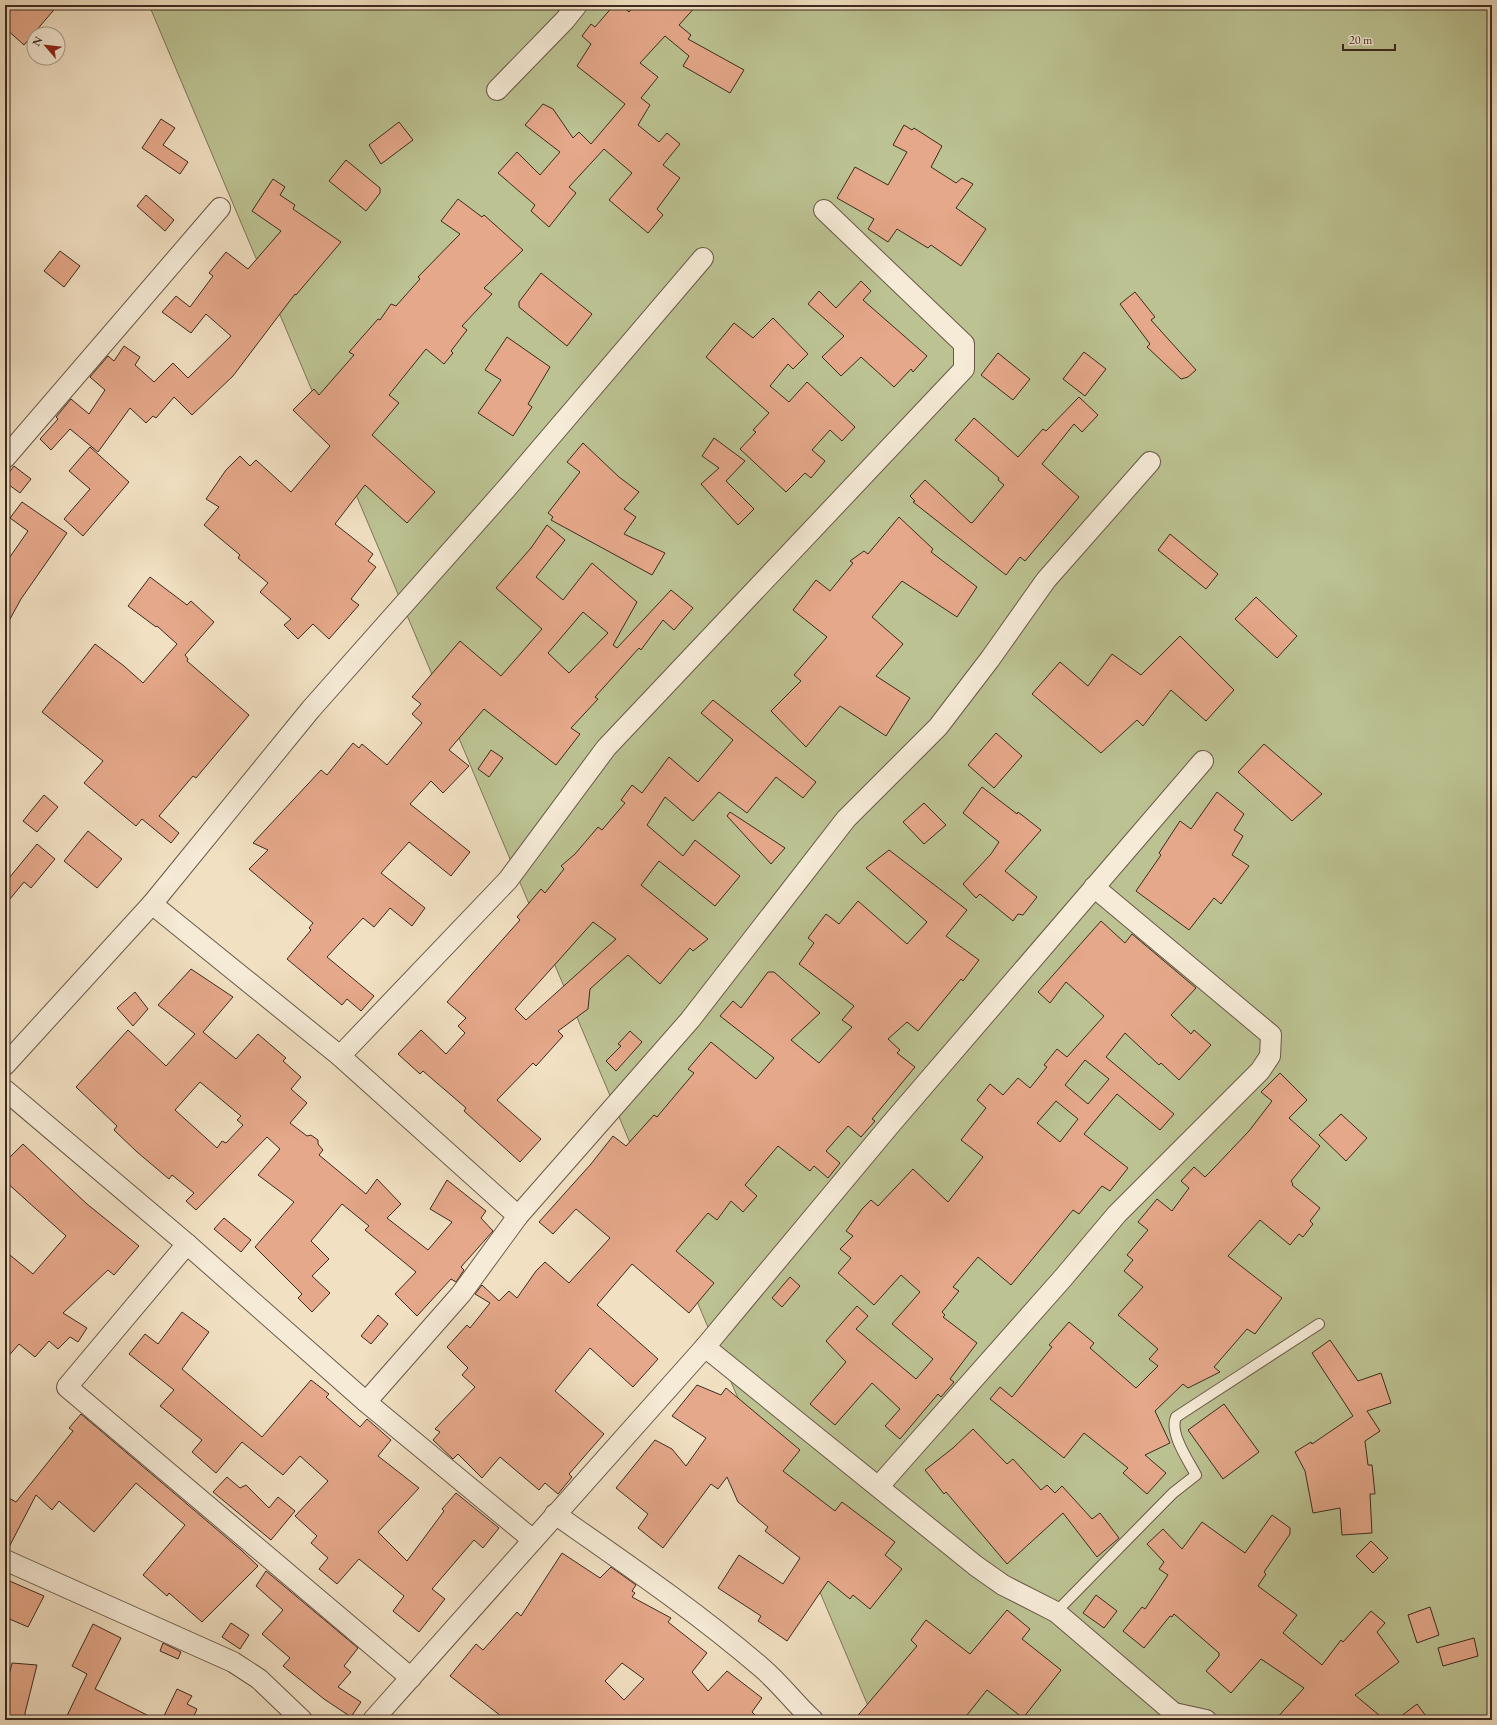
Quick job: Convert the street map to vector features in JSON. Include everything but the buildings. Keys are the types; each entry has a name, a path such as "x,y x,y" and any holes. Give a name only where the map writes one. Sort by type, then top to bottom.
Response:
{"street":[{"path":"497,90 565,20 577,5"},
{"path":"5,458 220,208"},
{"path":"340,1056 508,880 606,748 964,369 964,344 824,210"},
{"path":"5,1065 152,904 311,709 506,488 703,258"},
{"path":"366,1402 466,1288 518,1216 690,1020 846,819 938,726 990,660 1046,580 1150,462"},
{"path":"373,1720 705,1347 890,1125 1203,761"},
{"path":"879,1486 1063,1278 1117,1214 1260,1071 1270,1056 1271,1035 1094,887"},
{"path":"152,904 340,1056 518,1216"},
{"path":"5,1090 187,1244 366,1402 533,1540"},
{"path":"187,1244 67,1387 411,1678"},
{"path":"705,1347 987,1574 1003,1585 1056,1612 1172,1716 1206,1720"},
{"path":"555,1514 725,1637 775,1680 814,1720"},
{"path":"5,1560 233,1662 259,1679 302,1720"}],"lane":[{"path":"1056,1612 1173,1493 1196,1475 1174,1432 1173,1423 1176,1417 1319,1324"}],"green space":[{"path":"149,5 1492,5 1492,1720 874,1720"}]}
